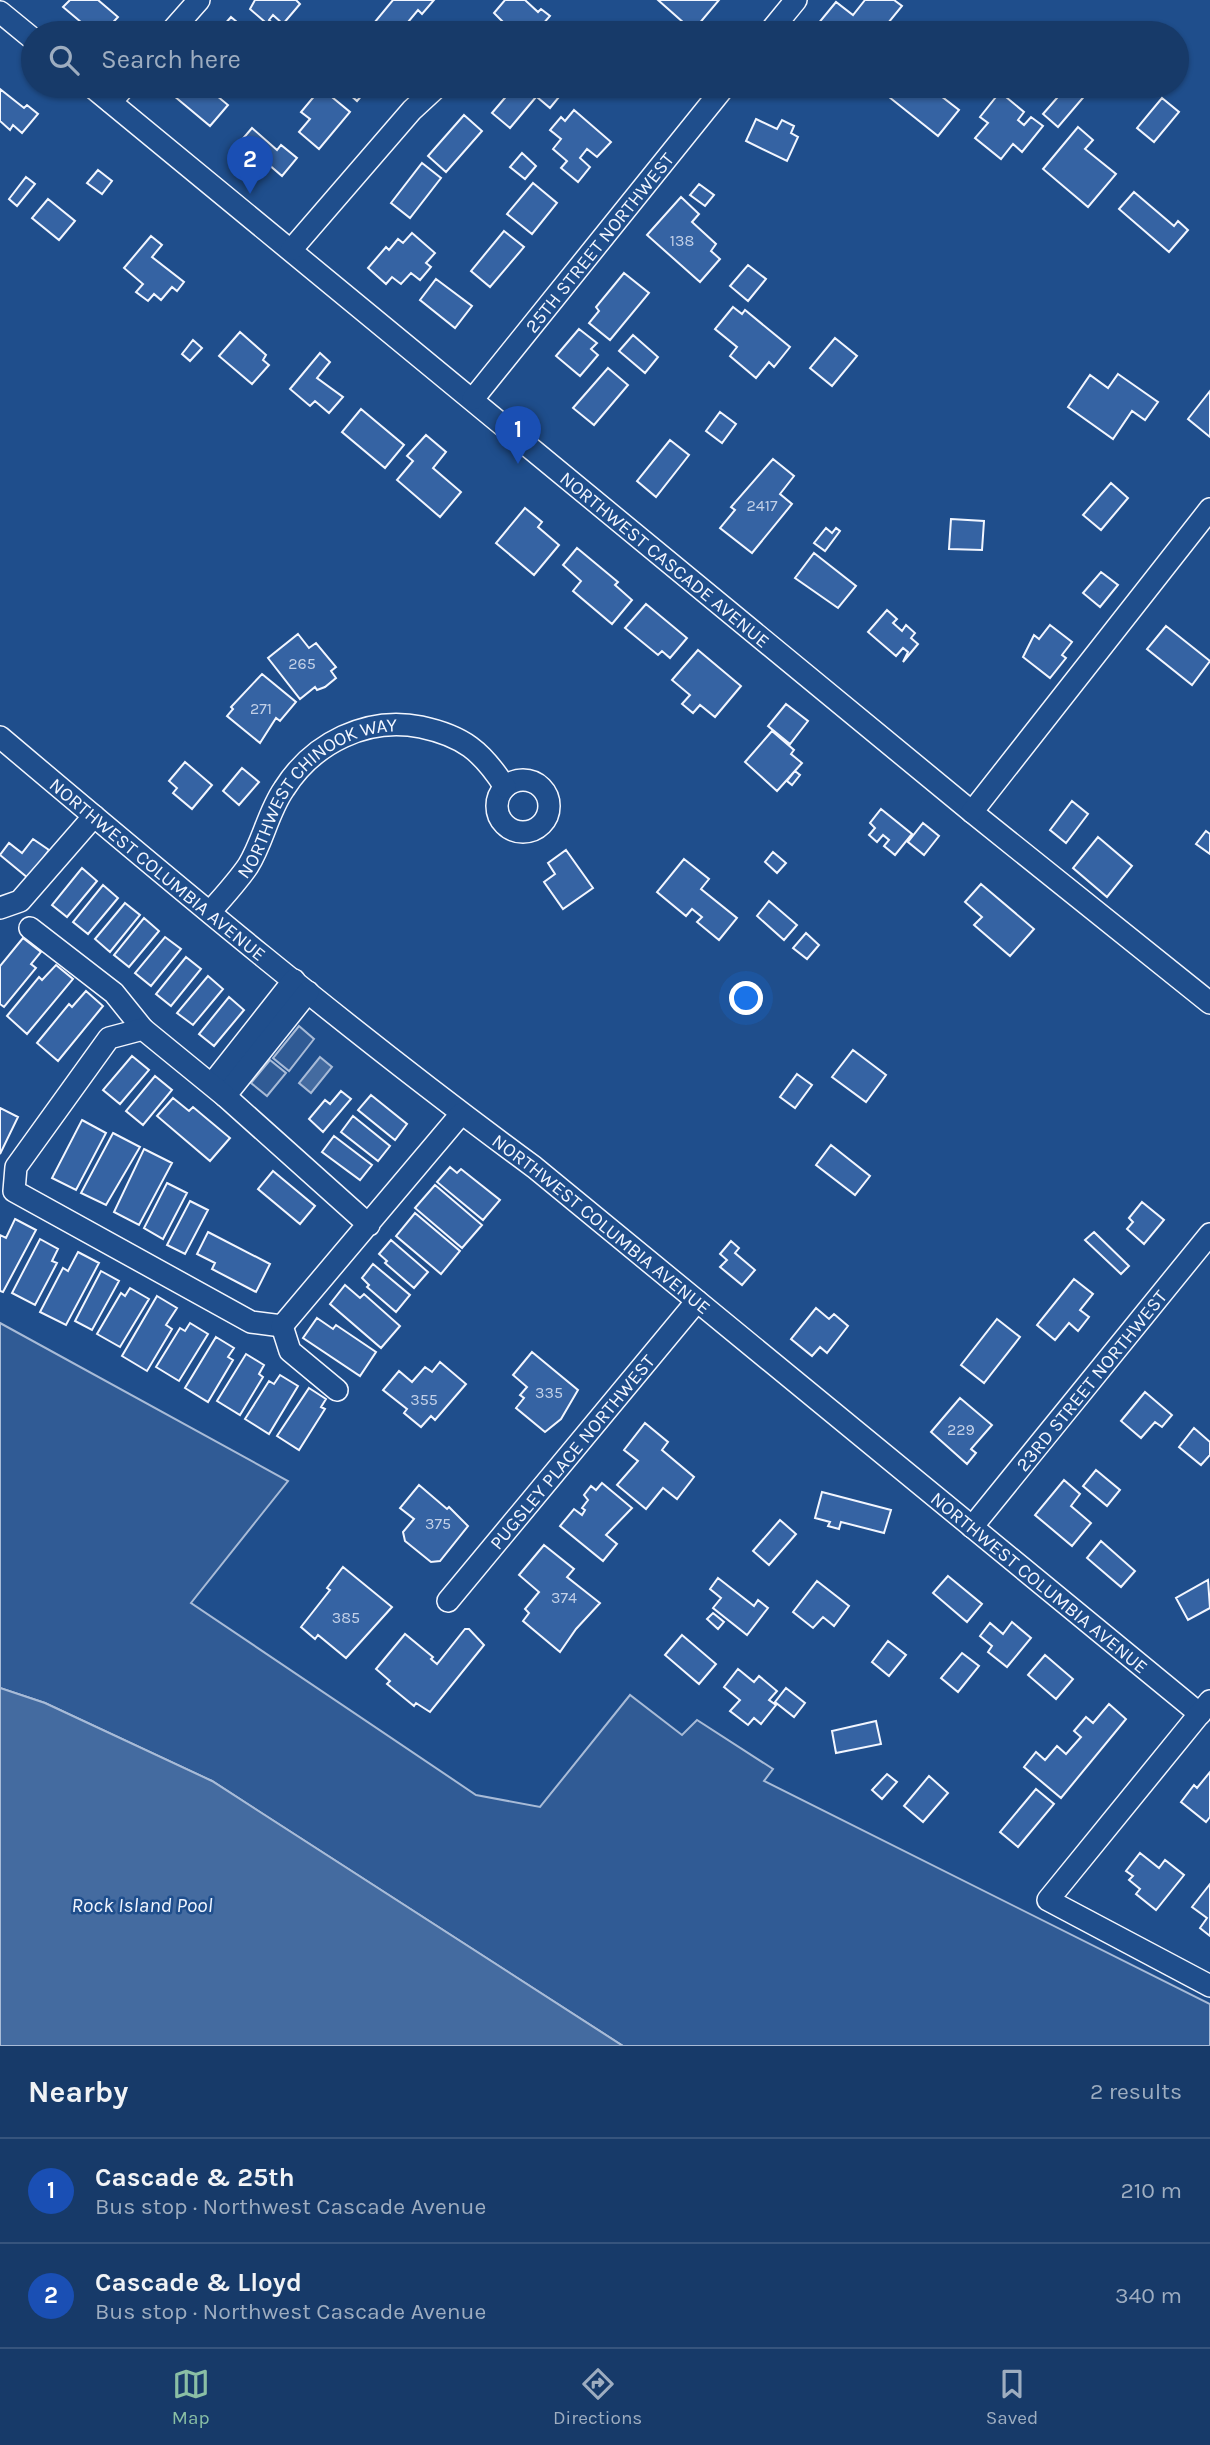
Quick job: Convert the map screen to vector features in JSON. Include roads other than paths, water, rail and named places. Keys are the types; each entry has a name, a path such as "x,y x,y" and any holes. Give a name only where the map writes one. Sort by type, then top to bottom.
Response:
{"street":[{"path":"181,21 199,0"},
{"path":"779,21 796,0"},
{"path":"0,12 21,29"},
{"name":"NORTHWEST CASCADE AVENUE","path":"122,98 291,250 972,812 1210,1003"},
{"path":"291,250 425,98"},
{"name":"25TH STREET NORTHWEST","path":"472,399 715,98"},
{"path":"972,812 1210,509"},
{"name":"NORTHWEST CHINOOK WAY","path":"211,912 248,866 284,789 310,756 342,736 372,727 407,724 445,732 475,748 505,787"},
{"name":"NORTHWEST COLUMBIA AVENUE","path":"0,737 301,986 461,1114 534,1167 972,1527 1205,1707"},
{"path":"0,908 20,901 94,816"},
{"path":"30,929 114,993 143,1029 218,1090 369,1225"},
{"path":"218,1090 301,986"},
{"path":"143,1029 109,1038 16,1167 7,1188 251,1322 282,1326"},
{"path":"282,1326 461,1114"},
{"name":"23RD STREET NORTHWEST","path":"972,1527 1210,1234"},
{"name":"PUGSLEY PLACE NORTHWEST","path":"449,1601 697,1301"},
{"path":"282,1326 290,1351 337,1390"},
{"path":"1205,1707 1048,1900 1210,1986"}],"water":[{"path":"320,1057 332,1067 311,1093 299,1083"},
{"name":"Rock Island Pool","path":"0,1688 45,1703 212,1781 623,2046 0,2046"}],"place":[{"name":"Cascade & Lloyd","path":"250,194"},
{"name":"Cascade & 25th","path":"518,464"}]}
